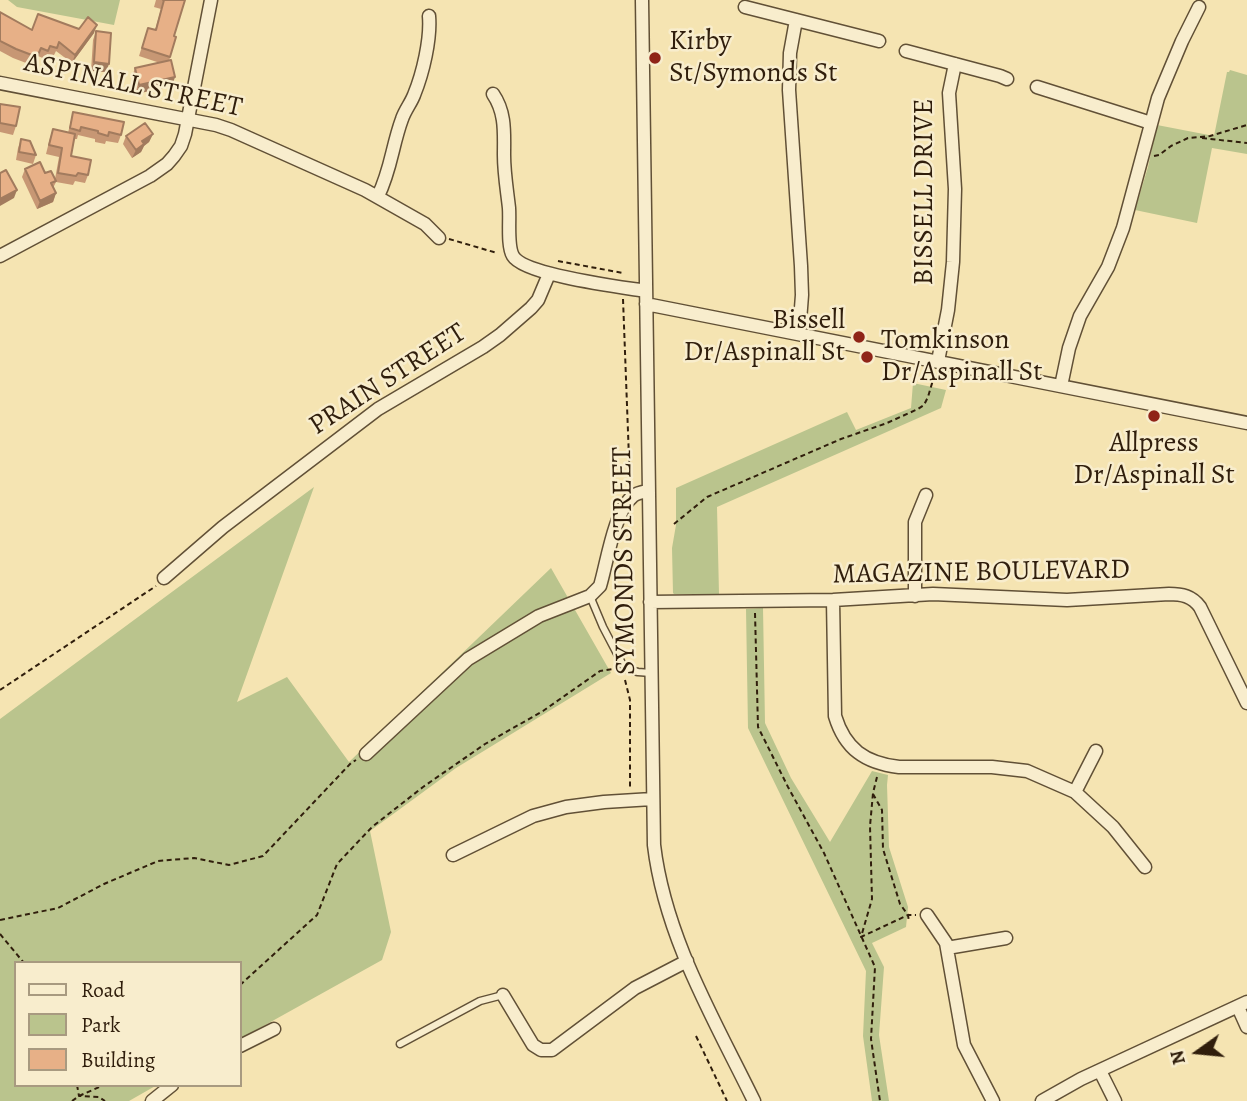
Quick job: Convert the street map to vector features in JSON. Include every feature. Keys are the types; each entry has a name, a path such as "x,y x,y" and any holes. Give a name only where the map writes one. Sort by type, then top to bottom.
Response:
{"street":[{"path":"0,256 167,164 181,145 188,120 211,0"},
{"name":"SYMONDS STREET","path":"642,0 654,845 661,887 674,931 754,1101"},
{"path":"745,7 879,41"},
{"path":"1061,386 1069,348 1080,316 1108,267 1124,228 1162,87 1199,7"},
{"path":"378,196 387,177 402,117 418,83 429,37 429,16"},
{"path":"796,20 790,53 789,90 801,267 799,334"},
{"name":"BISSELL DRIVE","path":"906,51 1007,79"},
{"name":"BISSELL DRIVE","path":"938,362 948,310 953,262 955,189 949,93 955,64"},
{"name":"ASPINALL STREET","path":"0,83 216,125 246,135 378,196 425,225 439,238"},
{"path":"1037,87 1151,123"},
{"path":"493,94 499,102 503,117 504,177 510,248 512,255 525,265 549,274 799,334 1247,423"},
{"name":"PRAIN STREET","path":"164,578 223,527 378,409 500,335 538,300 549,274"},
{"path":"366,754 468,659 539,616 590,596 600,586 623,509 630,499 640,492 648,491"},
{"path":"915,596 915,522 926,495"},
{"name":"MAGAZINE BOULEVARD","path":"650,602 973,595 1067,600 1182,594 1190,597 1200,607 1247,703"},
{"path":"833,600 835,716 839,729 854,750 874,762 899,767 992,767 1027,771 1075,792 1113,827 1145,867"},
{"path":"1075,792 1096,751"},
{"path":"453,855 533,816 566,807 653,799"},
{"path":"928,915 946,943 963,1040 993,1101"},
{"path":"947,948 1006,938"},
{"path":"503,995 533,1045 541,1050 552,1050 635,988 687,961"},
{"path":"1042,1101 1081,1079 1242,1005 1247,1027"},
{"path":"242,1045 274,1029"},
{"path":"1100,1071 1115,1101"},
{"path":"153,1100 169,1087"}],"lane":[{"path":"590,596 625,669 651,673"},
{"path":"400,1044 480,1001 503,995"}],"path":[{"path":"1143,154 1159,155 1188,138 1210,136 1247,125"},
{"path":"1197,137 1247,143"},
{"path":"439,238 466,243 491,253 512,255"},
{"path":"558,261 623,273"},
{"path":"623,294 630,499"},
{"path":"674,524 707,497 918,409 928,397 938,362"},
{"path":"0,691 162,582 164,578"},
{"path":"755,601 758,727 824,853 875,967 871,1039 880,1101"},
{"path":"242,983 317,915 337,864 372,827 485,744 542,711 600,671 625,669 630,700 630,791"},
{"path":"0,920 58,908 104,884 158,861 194,858 229,865 263,856 351,763 366,754"},
{"path":"862,937 872,899 870,826 873,793 877,774 884,765"},
{"path":"873,793 882,810 883,849 900,904 908,915 909,922"},
{"path":"862,937 908,915 928,915"},
{"path":"0,934 22,961"},
{"path":"696,1036 727,1101"},
{"path":"77,1087 79,1096"},
{"path":"72,1101 99,1087"},
{"path":"79,1096 99,1097 105,1101"}],"green space":[{"path":"8,0 120,0 114,25 17,7"},
{"path":"1230,70 1247,75 1247,154 1212,148 1197,223 1135,210 1157,125 1214,136 1227,72"},
{"path":"913,383 946,390 941,408 717,507 719,594 673,593 672,548 676,525 676,488 847,412 856,430 911,408"},
{"path":"314,487 237,702 287,677 349,762 551,568 611,673 456,768 370,831 391,932 382,960 242,1038 242,961 14,961 14,1087 154,1087 129,1101 0,1101 0,719"},
{"path":"763,608 765,723 791,778 830,842 872,771 888,775 889,847 908,907 906,927 872,943 884,967 879,1035 889,1101 872,1101 863,1036 866,971 748,728 746,609"}],"building":[{"path":"164,0 185,0 170,57 142,48 148,28 156,30"},
{"path":"0,12 32,30 38,14 79,29 88,17 97,25 75,55 59,42 57,48 50,46 48,51 41,48 37,57 0,41"},
{"path":"96,31 111,33 109,64 94,62"},
{"path":"171,60 175,77 139,85 135,68"},
{"path":"0,104 20,107 16,126 0,123"},
{"path":"73,112 124,122 121,135 109,132 108,136 81,127 80,131 70,128"},
{"path":"145,123 153,134 142,141 144,144 136,150 126,136"},
{"path":"53,129 75,134 71,156 91,160 88,175 58,173 62,148 49,145"},
{"path":"21,139 30,141 36,155 19,152"},
{"path":"40,162 45,173 51,171 56,181 51,183 56,193 40,201 25,169"},
{"path":"6,170 17,190 0,199 0,173"}],"place":[{"name":"Kirby St/Symonds St","path":"655,58"},
{"name":"Bissell Dr/Aspinall St","path":"859,337"},
{"name":"Tomkinson Dr/Aspinall St","path":"867,357"},
{"name":"Allpress Dr/Aspinall St","path":"1154,416"}]}
